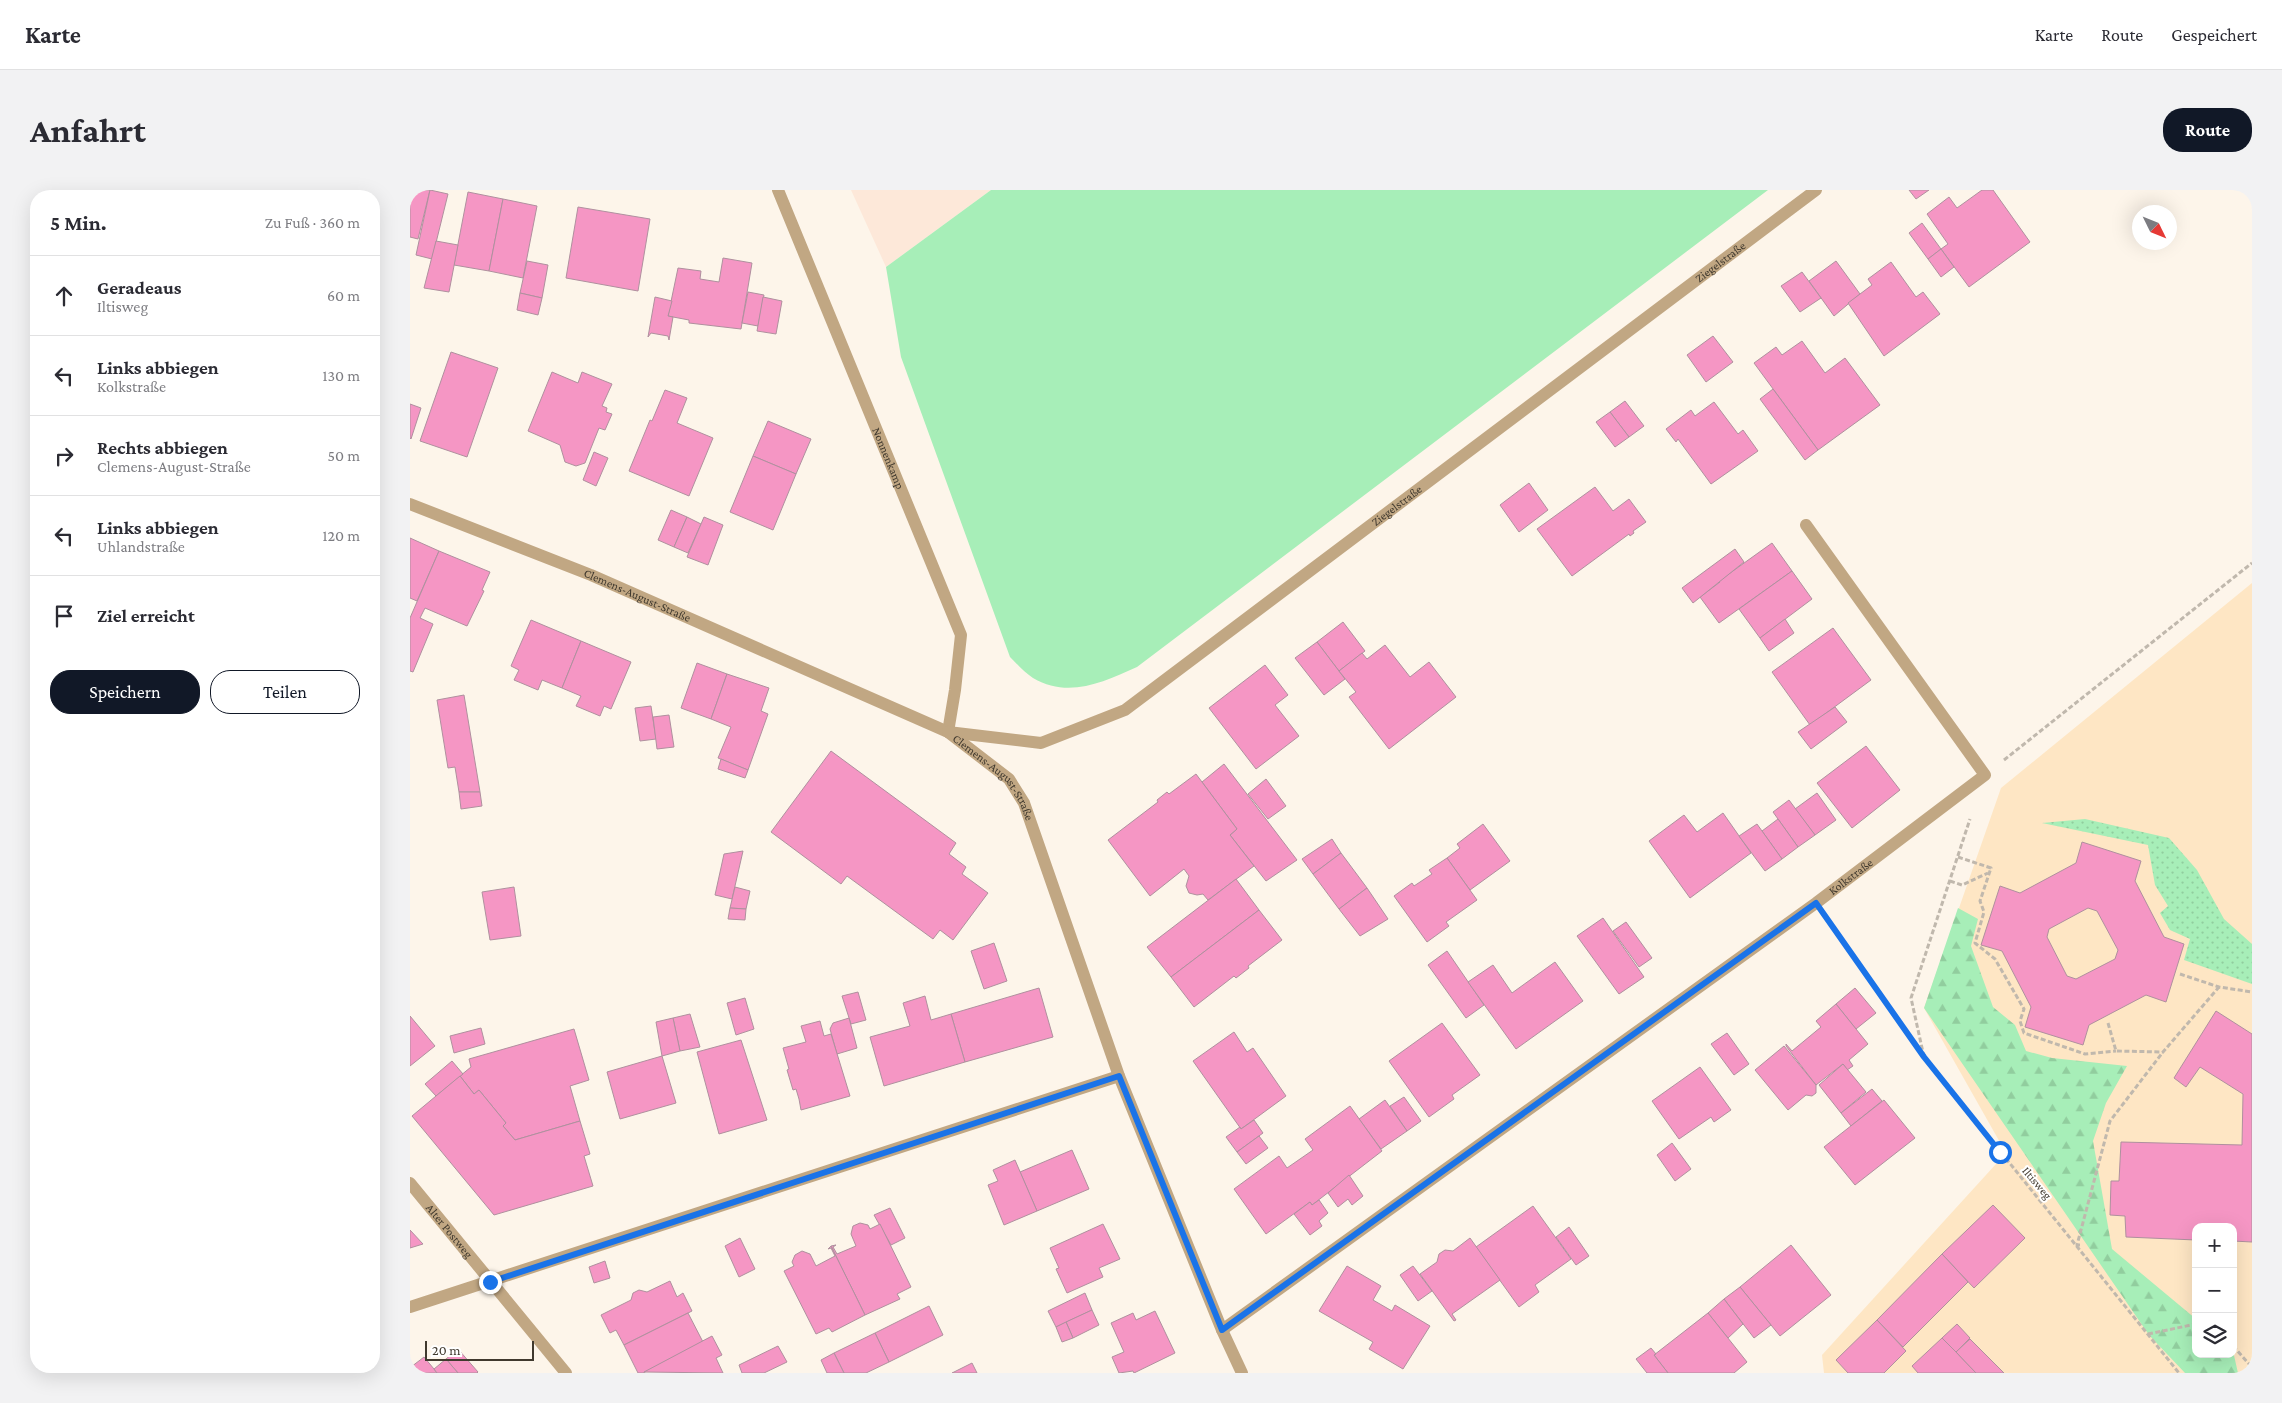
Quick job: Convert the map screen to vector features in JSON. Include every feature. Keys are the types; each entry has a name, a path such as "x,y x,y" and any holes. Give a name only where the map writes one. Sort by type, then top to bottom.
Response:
{"street":[{"name":"Nonnenkamp","path":"778,190 961,634 948,732"},
{"name":"Ziegelstraße","path":"948,732 1041,743 1125,710 1816,190"},
{"name":"Clemens-August-Straße","path":"410,504 591,576 948,732 1009,779 1024,803 1119,1076 1222,1330 1242,1373"},
{"path":"1806,525 1985,775"},
{"name":"Kolkstraße","path":"1222,1330 1816,903 1985,775"},
{"path":"410,1306 490,1282 1119,1076"},
{"name":"Alter Postweg","path":"410,1183 566,1373"}],"path":[{"path":"1924,1057 1912,998 1985,775 2252,563"},
{"path":"1958,856 1991,868 1980,901 1984,912 1975,943 1995,959 2024,1008 2020,1021 2024,1033 2085,1054 2116,1051 2163,1052"},
{"path":"1950,881 1962,885 1989,873"},
{"name":"Iltisweg","path":"1816,903 1924,1057 2078,1245 2179,1373"},
{"path":"2180,974 2219,987 2252,992"},
{"path":"2078,1245 2110,1121 2163,1052 2219,987"},
{"path":"2108,1024 2116,1051"},
{"path":"2147,1331 2149,1335 2192,1325"},
{"path":"2237,1351 2250,1366 2252,1372"}],"shaded area":[{"path":"851,190 991,190 886,267"},
{"path":"2252,583 2252,1373 1824,1373 1822,1355 2006,1153 1924,1008 2001,788"}],"green space":[{"path":"991,190 1768,190 1137,667 1099,683 1073,688 1046,684 1033,678 1010,657 901,357 886,267"},
{"path":"2085,819 2169,838 2197,870 2224,919 2252,944 2252,984 2184,960 2190,939 2170,930 2160,913 2168,906 2155,885 2148,845 2042,823"},
{"path":"1958,908 1978,919 1971,946 1993,1007 2015,1025 2026,1051 2052,1058 2127,1066 2106,1103 2093,1141 2112,1249 2192,1316 2192,1358 2235,1358 2238,1373 2185,1373 2149,1335 1924,1008"}],"building":[{"path":"410,190 430,190 418,239 410,237"},
{"path":"430,190 448,194 432,259 416,255"},
{"path":"1909,190 1929,190 1916,199"},
{"path":"1982,190 1993,190 2030,242 1969,287 1941,249 1948,244 1927,214 1949,197 1957,208"},
{"path":"468,192 503,199 489,271 454,265"},
{"path":"503,199 537,206 523,278 489,271"},
{"path":"578,207 650,219 638,291 566,278"},
{"path":"1922,223 1941,249 1928,259 1909,233"},
{"path":"436,241 458,245 449,292 424,288"},
{"path":"1941,249 1954,267 1941,277 1928,259"},
{"path":"723,258 752,263 741,329 689,323 689,320 668,316 678,268 701,271 700,279 719,282"},
{"path":"527,261 548,265 542,298 520,293"},
{"path":"1836,261 1860,294 1834,316 1809,281"},
{"path":"1891,262 1916,297 1923,292 1940,314 1884,356 1848,303 1872,285 1868,279"},
{"path":"1802,272 1821,298 1800,312 1781,286"},
{"path":"748,292 764,295 758,326 742,323"},
{"path":"520,293 542,298 538,315 517,310"},
{"path":"655,297 672,301 668,316 673,317 669,340 668,336 651,333 648,337"},
{"path":"763,297 782,301 776,334 757,331"},
{"path":"1713,336 1733,362 1706,382 1687,355"},
{"path":"1802,341 1825,373 1845,358 1880,405 1818,450 1754,363 1776,347 1782,355"},
{"path":"451,352 498,368 467,457 420,441"},
{"path":"552,372 578,383 582,372 612,384 602,406 607,408 606,412 612,414 605,430 599,428 585,463 576,466 565,462 560,445 528,431"},
{"path":"1773,389 1818,450 1805,460 1760,399"},
{"path":"665,390 687,398 677,423 713,438 689,496 629,471 650,420 652,421"},
{"path":"1625,401 1644,426 1629,437 1610,412"},
{"path":"1714,402 1738,434 1743,430 1758,451 1711,484 1678,439 1676,442 1666,429 1691,410 1695,416"},
{"path":"410,404 421,408 411,439 410,438"},
{"path":"1610,412 1629,437 1615,447 1596,422"},
{"path":"768,421 811,439 796,474 753,456"},
{"path":"594,452 608,458 596,486 583,480"},
{"path":"753,456 796,474 773,530 730,512"},
{"path":"1529,483 1548,510 1519,532 1500,505"},
{"path":"1595,487 1613,511 1629,499 1646,522 1633,531 1634,533 1630,536 1629,534 1572,576 1537,529"},
{"path":"671,510 687,517 674,547 658,540"},
{"path":"687,517 701,524 688,553 674,547"},
{"path":"704,517 723,525 708,565 687,557"},
{"path":"410,538 439,551 417,601 410,598"},
{"path":"1772,543 1792,571 1719,623 1700,597"},
{"path":"1735,549 1744,562 1693,603 1682,588"},
{"path":"439,551 490,572 482,590 484,591 467,626 425,608 420,618 433,624 413,672 410,671 410,618"},
{"path":"1792,571 1812,599 1760,638 1739,609"},
{"path":"1785,619 1794,633 1769,651 1760,638"},
{"path":"531,620 581,641 562,688 542,680 538,690 514,680 519,670 511,666"},
{"path":"1343,622 1365,651 1339,671 1317,642"},
{"path":"1833,628 1871,680 1810,725 1772,672"},
{"path":"581,641 631,662 611,709 604,706 600,716 576,706 581,696 562,688"},
{"path":"1317,642 1345,679 1324,695 1295,658"},
{"path":"1385,645 1410,677 1429,662 1456,697 1389,749 1349,697 1356,692 1339,671 1362,653 1367,659"},
{"path":"697,663 727,674 711,719 681,708"},
{"path":"1265,665 1288,695 1275,705 1299,736 1256,769 1209,708"},
{"path":"727,674 769,688 761,711 768,714 748,770 718,758 731,727 711,719"},
{"path":"464,695 480,792 459,792 455,767 448,768 437,700"},
{"path":"651,706 656,739 640,741 635,708"},
{"path":"1835,707 1847,722 1811,749 1798,732"},
{"path":"669,715 674,747 657,749 653,717"},
{"path":"1866,746 1900,790 1852,828 1817,783"},
{"path":"831,751 956,843 949,854 966,867 962,874 988,893 953,940 940,930 933,939 847,876 841,884 771,832"},
{"path":"721,759 748,770 745,778 718,769"},
{"path":"1224,764 1297,860 1266,881 1230,835 1237,829 1202,782"},
{"path":"1196,774 1237,829 1230,835 1254,866 1208,900 1203,894 1189,893 1186,886 1189,876 1184,869 1150,896 1108,840 1158,802 1157,800 1167,792 1169,794"},
{"path":"1266,779 1286,806 1268,819 1248,794"},
{"path":"459,792 480,792 482,806 461,809"},
{"path":"1817,793 1836,820 1815,835 1795,809"},
{"path":"1789,800 1815,835 1798,847 1773,812"},
{"path":"1723,813 1751,853 1690,898 1649,841 1684,815 1697,832"},
{"path":"1778,819 1798,847 1782,859 1762,831"},
{"path":"1483,824 1510,861 1470,890 1447,858 1460,848 1457,844"},
{"path":"1757,824 1782,859 1765,871 1739,836"},
{"path":"1332,839 1341,853 1313,874 1302,859"},
{"path":"2082,842 2141,861 2135,881 2164,937 2184,944 2166,1002 2146,995 2089,1025 2083,1045 2025,1027 2031,1007 2002,951 1981,945 2000,886 2020,893 2076,863","holes":["2088,908 2097,911 2118,950 2115,959 2076,979 2067,976 2047,937 2049,929"]},
{"path":"743,851 732,899 715,895 724,854"},
{"path":"1341,853 1367,888 1339,909 1313,874"},
{"path":"1447,858 1477,900 1446,922 1449,926 1427,942 1394,896 1412,883 1414,886 1432,874 1429,870"},
{"path":"1236,879 1259,910 1171,977 1147,947"},
{"path":"514,887 521,936 490,940 482,892"},
{"path":"735,887 750,891 746,909 730,908"},
{"path":"1367,888 1388,919 1360,936 1339,909"},
{"path":"730,908 746,909 745,920 728,919"},
{"path":"1259,910 1282,940 1248,966 1249,968 1236,978 1234,976 1194,1007 1171,977"},
{"path":"1603,918 1644,977 1619,994 1577,936"},
{"path":"1626,922 1652,958 1639,967 1613,931"},
{"path":"994,943 1007,981 984,989 971,951"},
{"path":"1447,951 1484,1005 1466,1018 1428,965"},
{"path":"1555,962 1583,1001 1516,1049 1468,982 1493,965 1512,993"},
{"path":"1039,988 1053,1037 965,1062 951,1014"},
{"path":"1855,988 1876,1013 1856,1029 1836,1004"},
{"path":"858,992 866,1020 851,1024 842,996"},
{"path":"925,996 931,1020 951,1014 965,1062 884,1086 870,1037 910,1026 903,1003"},
{"path":"745,998 754,1029 736,1035 727,1003"},
{"path":"1836,1004 1868,1044 1849,1060 1853,1066 1847,1070 1843,1064 1816,1085 1786,1044 1792,1051 1821,1027 1816,1021"},
{"path":"2216,1011 2252,1034 2252,1242 2237,1241 2237,1223 2192,1223 2192,1240 2126,1237 2125,1216 2110,1215 2111,1181 2119,1181 2121,1142 2242,1145 2243,1094 2200,1067 2186,1087 2174,1078"},
{"path":"690,1014 700,1047 680,1051 673,1018"},
{"path":"410,1016 435,1046 410,1066"},
{"path":"673,1018 680,1051 662,1056 656,1022"},
{"path":"849,1018 857,1048 837,1054 830,1029 833,1023"},
{"path":"820,1021 824,1036 831,1034 850,1096 801,1110 796,1089 793,1090 787,1070 789,1069 783,1048 806,1042 801,1026"},
{"path":"1442,1023 1480,1075 1452,1095 1454,1099 1429,1117 1389,1061"},
{"path":"481,1028 485,1044 454,1053 450,1036"},
{"path":"574,1029 589,1080 570,1086 580,1121 515,1140 503,1126 506,1123 479,1090 474,1094 460,1076 471,1067 469,1059"},
{"path":"1234,1032 1247,1052 1253,1048 1286,1096 1241,1129 1193,1061"},
{"path":"1727,1033 1749,1064 1734,1075 1711,1044"},
{"path":"741,1040 767,1120 719,1134 697,1052"},
{"path":"1784,1046 1816,1085 1816,1093 1812,1096 1806,1095 1788,1110 1755,1070"},
{"path":"662,1056 676,1103 620,1119 607,1072"},
{"path":"452,1061 463,1074 436,1096 425,1084"},
{"path":"1843,1064 1866,1092 1841,1113 1819,1085"},
{"path":"1700,1067 1731,1110 1714,1122 1711,1117 1679,1139 1652,1101"},
{"path":"460,1076 474,1094 479,1090 506,1123 503,1126 515,1140 580,1121 590,1154 584,1156 593,1186 494,1215 412,1116"},
{"path":"1872,1089 1882,1101 1851,1126 1841,1113"},
{"path":"1404,1097 1421,1121 1407,1131 1390,1106"},
{"path":"1385,1100 1407,1131 1381,1149 1359,1119"},
{"path":"1884,1100 1915,1138 1855,1185 1824,1147"},
{"path":"1350,1106 1382,1151 1312,1205 1310,1202 1266,1234 1234,1189 1279,1156 1287,1168 1313,1150 1305,1139"},
{"path":"1254,1120 1263,1133 1237,1152 1226,1137"},
{"path":"1259,1136 1268,1148 1246,1164 1237,1152"},
{"path":"1672,1143 1691,1169 1675,1181 1657,1155"},
{"path":"1072,1150 1089,1189 1037,1211 1020,1172"},
{"path":"1015,1160 1037,1211 1004,1225 988,1185 998,1181 993,1170"},
{"path":"1349,1175 1363,1196 1352,1205 1348,1199 1338,1207 1328,1193"},
{"path":"1319,1200 1328,1213 1319,1221 1322,1226 1310,1235 1294,1214 1310,1202 1312,1205"},
{"path":"1993,1205 2025,1238 1974,1288 1942,1254"},
{"path":"1533,1206 1571,1259 1535,1285 1539,1292 1519,1307 1476,1247"},
{"path":"890,1208 905,1238 891,1245 874,1215"},
{"path":"860,1223 868,1225 870,1229 880,1224 911,1287 897,1294 900,1299 865,1315 831,1246 836,1245 833,1247 837,1254 856,1246 851,1234 853,1226"},
{"path":"1103,1224 1120,1259 1099,1268 1103,1277 1067,1293 1056,1269 1059,1268 1050,1248"},
{"path":"1569,1227 1589,1256 1576,1265 1556,1237"},
{"path":"410,1230 423,1244 410,1248"},
{"path":"740,1238 755,1269 739,1277 725,1246"},
{"path":"1470,1238 1500,1280 1452,1314 1456,1320 1454,1321 1420,1274 1437,1262 1439,1254 1445,1250 1453,1251"},
{"path":"1791,1245 1831,1295 1780,1336 1740,1287"},
{"path":"831,1246 865,1315 832,1332 829,1328 816,1334 784,1271 794,1266 792,1262 795,1255 802,1251 810,1254 816,1266 835,1256 831,1248 828,1249"},
{"path":"1942,1254 1968,1282 1903,1347 1877,1320"},
{"path":"605,1261 610,1278 594,1283 589,1267"},
{"path":"1347,1266 1381,1286 1373,1300 1392,1311 1395,1305 1430,1326 1403,1369 1369,1349 1373,1342 1319,1311"},
{"path":"1413,1266 1432,1291 1418,1301 1400,1275"},
{"path":"670,1281 677,1297 683,1293 692,1311 624,1345 616,1330 610,1333 601,1315 631,1300 633,1293 639,1290 647,1292"},
{"path":"1740,1287 1771,1325 1754,1338 1724,1299"},
{"path":"1085,1293 1092,1310 1056,1327 1048,1311"},
{"path":"1724,1299 1743,1324 1728,1338 1708,1313"},
{"path":"929,1306 943,1335 889,1362 875,1333"},
{"path":"1092,1310 1099,1325 1073,1338 1066,1322"},
{"path":"1155,1311 1175,1353 1134,1373 1133,1371 1119,1373 1112,1357 1124,1352 1111,1323 1133,1313 1136,1320"},
{"path":"688,1313 703,1342 643,1373 638,1373 624,1345"},
{"path":"1708,1313 1747,1362 1734,1373 1668,1373 1654,1355"},
{"path":"1877,1320 1906,1351 1884,1373 1848,1373 1836,1360"},
{"path":"1066,1322 1073,1338 1062,1342 1056,1327"},
{"path":"1957,1324 1970,1338 1956,1352 1942,1338"},
{"path":"875,1333 889,1362 866,1373 844,1373 834,1353"},
{"path":"712,1336 722,1355 716,1358 723,1373 644,1372"},
{"path":"1942,1338 1976,1373 1918,1373 1912,1366"},
{"path":"1970,1339 2004,1373 1976,1373 1956,1352"},
{"path":"778,1346 787,1362 764,1373 742,1373 739,1365"},
{"path":"1651,1348 1668,1373 1647,1373 1636,1359"},
{"path":"458,1349 477,1373 458,1373 446,1359"},
{"path":"834,1353 844,1373 827,1373 821,1360"},
{"path":"424,1357 437,1373 416,1373 411,1367"},
{"path":"446,1359 458,1373 437,1373 434,1369"},
{"path":"972,1363 977,1373 952,1373"}],"route":[{"path":"490,1282 1119,1076 1222,1330 1816,903 1924,1057 2000,1152"}]}
